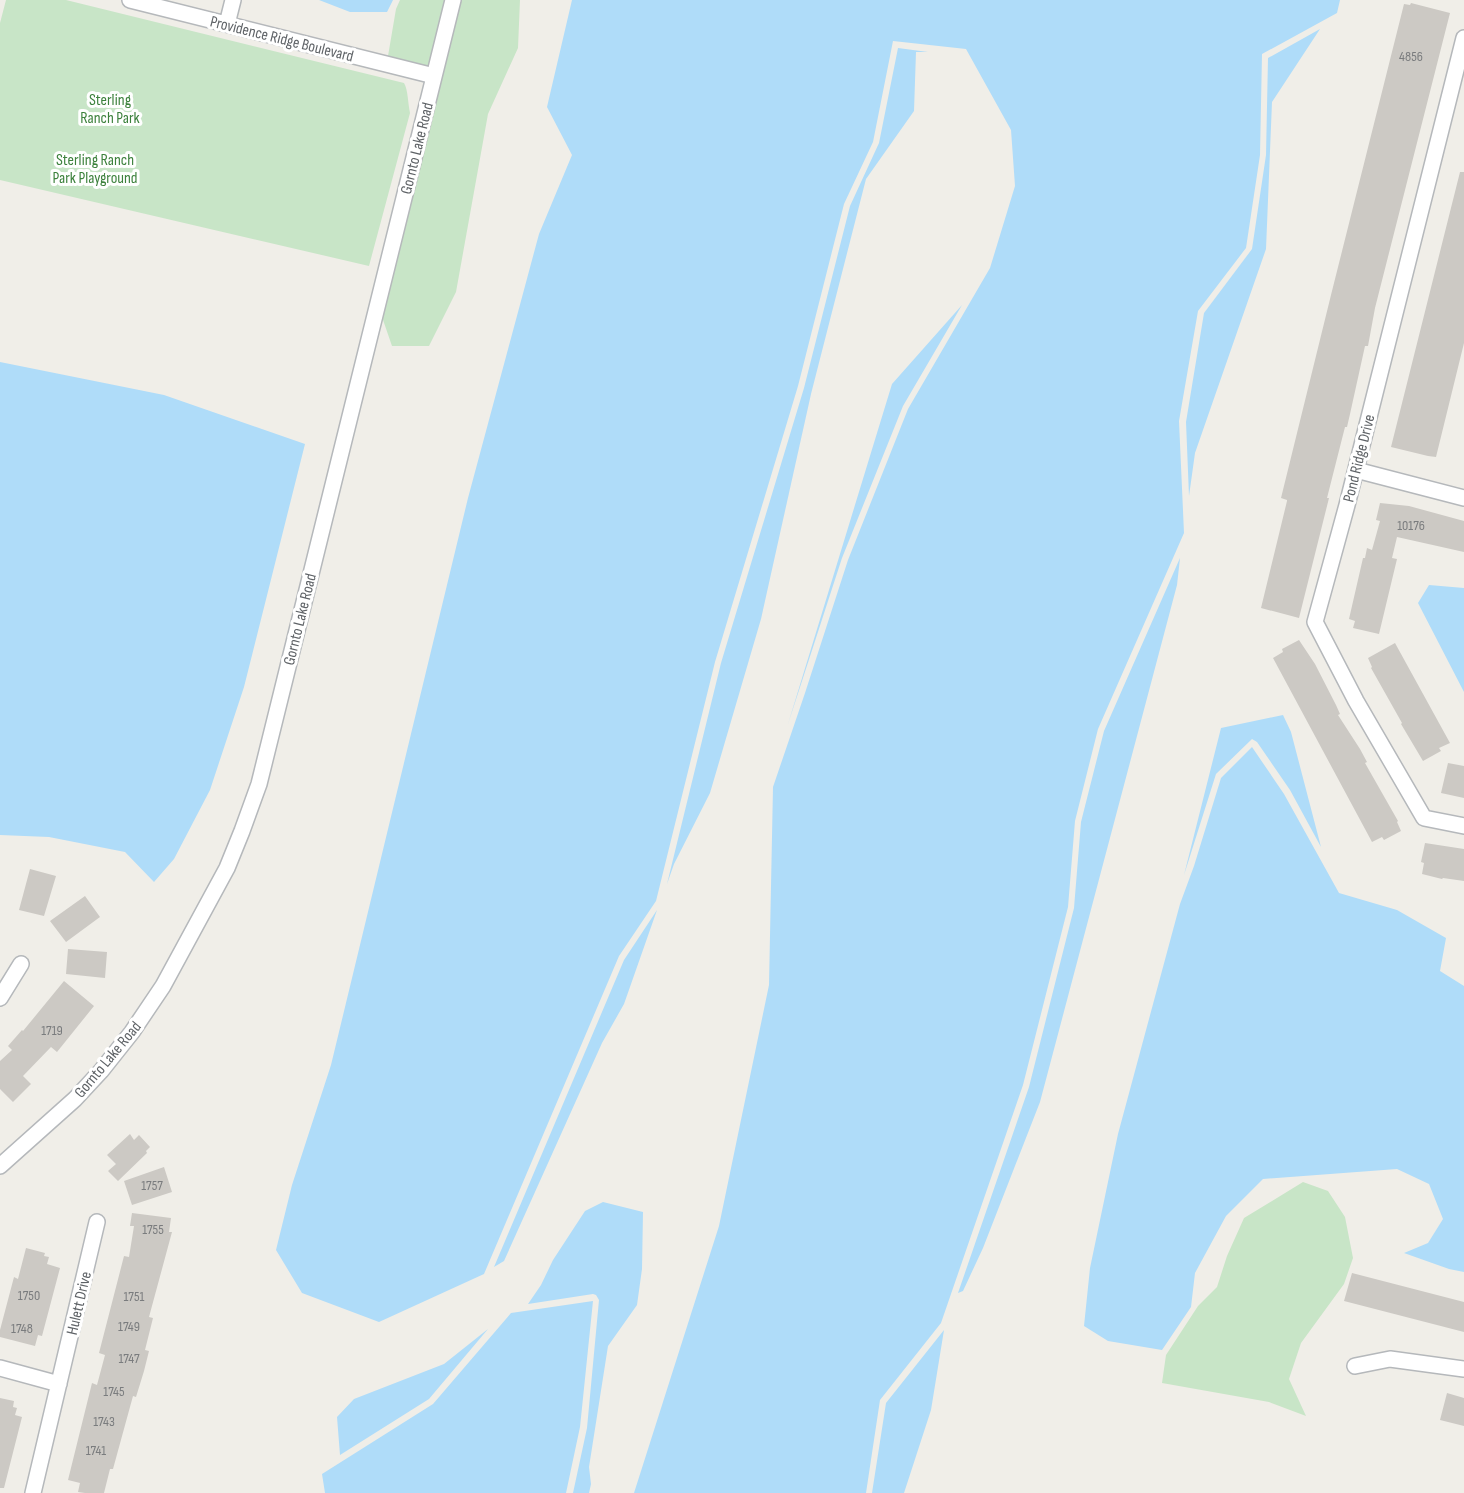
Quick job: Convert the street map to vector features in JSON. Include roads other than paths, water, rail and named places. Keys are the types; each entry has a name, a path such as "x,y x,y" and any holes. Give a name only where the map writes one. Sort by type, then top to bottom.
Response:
{"street":[{"name":"Providence Ridge Boulevard","path":"130,0 434,76"},
{"path":"227,24 233,0"},
{"name":"Gornto Lake Road","path":"0,1166 75,1099 132,1032 163,986 227,868 242,831 259,784 453,0"},
{"name":"Pond Ridge Drive","path":"1464,38 1356,470 1315,622 1356,701 1424,818 1464,826"},
{"path":"1356,470 1464,498"},
{"path":"0,998 21,964"},
{"name":"Hulett Drive","path":"33,1493 97,1222"},
{"path":"1356,1366 1390,1359 1464,1369"},
{"path":"0,1368 59,1384"}],"water":[{"path":"319,0 393,0 387,12 350,12"},
{"path":"572,0 1340,0 1337,13 1262,54 1260,155 1246,248 1198,311 1179,421 1184,533 1098,729 1075,821 1068,907 1023,1085 941,1323 880,1400 866,1493 634,1493 719,1226 769,985 773,787 848,560 908,409 990,268 1015,186 1011,130 966,49 893,41 873,142 844,204 798,386 715,662 656,901 619,956 484,1274 379,1322 302,1293 276,1250 292,1185 331,1065 468,498 539,234 572,155 547,107"},
{"path":"1320,29 1272,102 1266,249 1195,453 1189,496 1186,422 1204,313 1252,249 1266,155 1268,58"},
{"path":"898,48 928,52 916,52 914,111 866,179 811,394 761,619 710,793 674,864 667,884 721,663 804,388 850,206 879,143"},
{"path":"962,305 903,406 842,558 788,724 892,384"},
{"path":"0,362 164,395 305,444 244,687 210,790 174,859 154,882 125,852 49,837 0,835"},
{"path":"1180,558 1177,585 1040,1102 983,1248 963,1291 958,1293 1029,1087 1074,908 1081,822 1104,731"},
{"path":"1429,585 1464,588 1464,692 1418,603"},
{"path":"1283,715 1291,732 1321,847 1290,790 1257,742 1252,739 1216,774 1184,875 1221,728"},
{"path":"1252,747 1284,794 1339,893 1397,910 1446,938 1440,971 1464,986 1464,1272 1404,1253 1428,1243 1443,1219 1429,1184 1397,1169 1263,1179 1226,1216 1195,1273 1191,1307 1162,1350 1108,1341 1084,1326 1090,1268 1118,1134 1180,904 1221,778"},
{"path":"657,910 624,1004 602,1043 504,1261 494,1267 624,960"},
{"path":"603,1202 643,1212 642,1269 637,1305 608,1346 589,1467 591,1484 589,1493 573,1493 587,1428 599,1300 593,1294 528,1304 585,1211"},
{"path":"593,1301 580,1427 566,1493 325,1493 322,1474 433,1404 511,1313"},
{"path":"488,1329 429,1399 340,1455 337,1417 354,1399 444,1364"},
{"path":"944,1330 931,1410 904,1493 872,1493 886,1403"}],"park label":[{"name":"Sterling Ranch Park","path":"110,108"},
{"name":"Sterling Ranch Park Playground","path":"95,168"}]}
